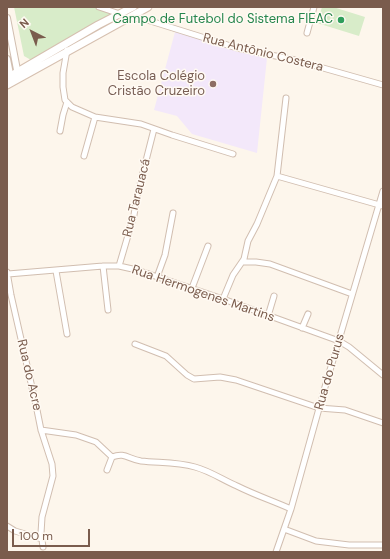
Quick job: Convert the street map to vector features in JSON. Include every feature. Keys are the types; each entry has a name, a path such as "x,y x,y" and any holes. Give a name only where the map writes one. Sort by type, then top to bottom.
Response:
{"main road":[{"path":"9,80 68,43 128,10 148,7"},
{"path":"18,75 67,52 129,18 128,10"}],"street":[{"name":"Rua Antônio Costera","path":"100,7 128,10 144,19 236,48 295,60 383,85"},
{"path":"307,33 314,7"},
{"name":"Rua Antônio Costera","path":"129,18 144,19"},
{"path":"7,20 18,75"},
{"path":"68,43 63,73 63,87 65,100 72,107 95,117 116,121 130,121 233,154"},
{"path":"7,59 9,80"},
{"path":"223,299 233,275 242,262 248,241 257,224 277,176 286,98"},
{"path":"60,131 67,102"},
{"path":"84,156 95,117"},
{"name":"Rua Tarauacá","path":"119,266 134,215 137,196 154,129"},
{"path":"277,176 381,205"},
{"name":"Rua do Purus","path":"276,552 291,509 352,294 381,205 383,191"},
{"path":"157,277 165,255 173,213"},
{"path":"192,288 208,246"},
{"path":"242,262 270,264 352,294"},
{"path":"103,266 108,310"},
{"name":"Rua Hermogenes Martins","path":"7,273 119,266 192,288 339,341 349,347 383,375"},
{"path":"56,271 67,334"},
{"name":"Rua do Acre","path":"7,273 41,430 51,459 53,476 43,512 41,528 43,547"},
{"path":"268,316 274,296"},
{"path":"302,328 308,314"},
{"path":"135,344 166,356 187,376 194,379 220,377 236,380 319,408 345,410 383,423"},
{"path":"41,430 76,435 96,442 112,457"},
{"path":"108,470 112,457 118,454 125,454 134,459 194,467 291,509"},
{"path":"7,526 15,531 42,539"},
{"path":"284,529 316,541 349,545 383,545"}],"shaded area":[{"name":"Escola Colégio Cristão Cruzeiro","path":"175,32 267,58 257,153 192,134 177,116 154,110"}],"green space":[{"path":"14,7 93,7 109,11 112,16 31,60 24,56"},
{"name":"Campo de Futebol do Sistema FIEAC","path":"322,7 333,7 365,17 359,36 317,23"}],"place":[{"name":"Campo de Futebol do Sistema FIEAC","path":"341,20"},
{"name":"Escola Colégio Cristão Cruzeiro","path":"213,84"}]}
